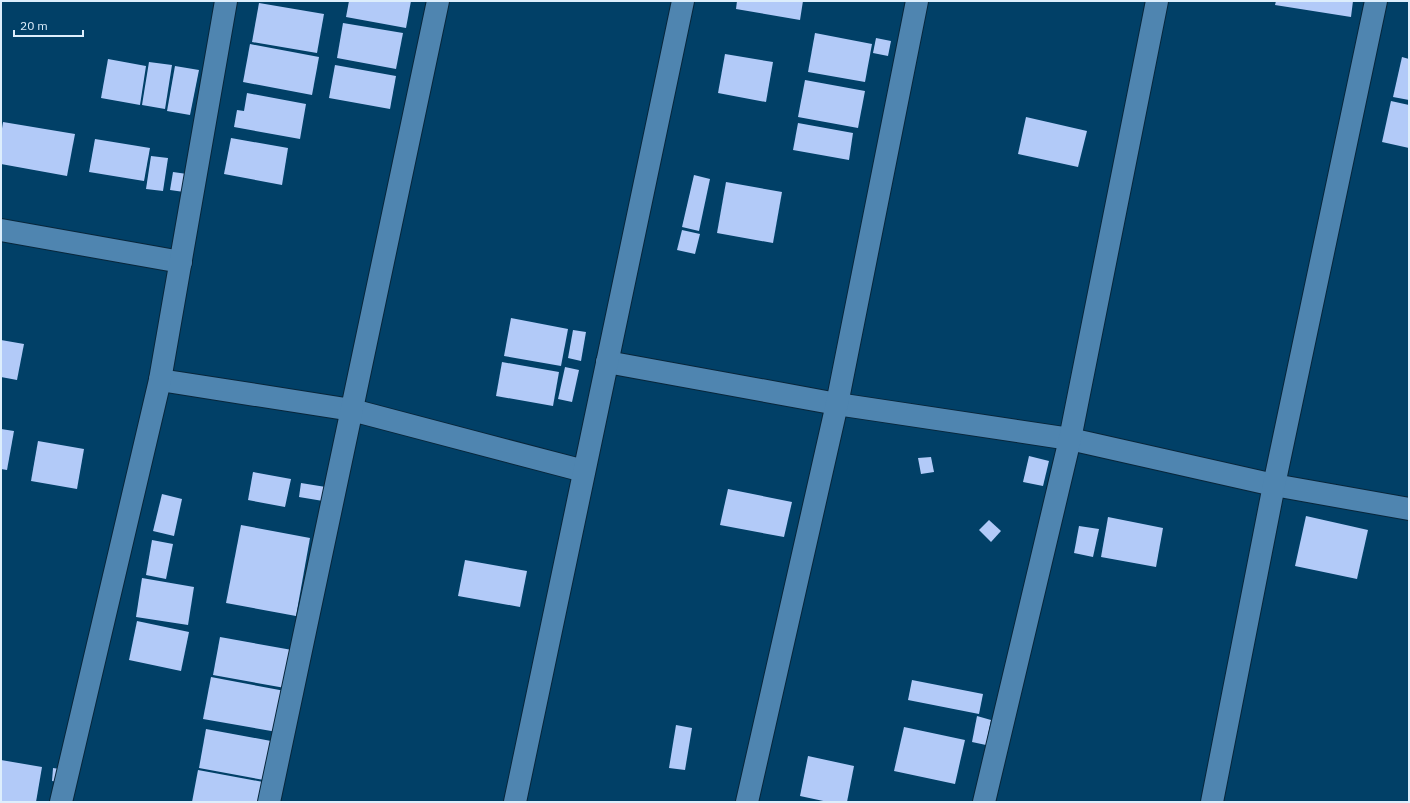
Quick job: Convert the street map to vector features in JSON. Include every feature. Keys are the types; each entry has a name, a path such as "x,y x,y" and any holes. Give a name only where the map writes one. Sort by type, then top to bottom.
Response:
{"street":[{"path":"61,802 160,380 226,1"},
{"path":"269,802 438,1"},
{"path":"515,802 683,1"},
{"path":"747,802 837,404 917,1"},
{"path":"984,802 1070,439 1156,1"},
{"path":"1212,802 1274,485 1376,1"},
{"path":"1,230 180,262"},
{"path":"607,362 837,404 1070,439 1274,485 1409,509"},
{"path":"160,380 352,410 584,471"}],"building":[{"path":"349,1 411,1 406,28 346,17"},
{"path":"737,1 803,1 800,20 736,9"},
{"path":"1276,1 1353,1 1351,17 1275,5"},
{"path":"259,3 324,14 317,53 252,42"},
{"path":"343,23 403,33 396,69 337,58"},
{"path":"815,33 872,44 865,82 808,72"},
{"path":"876,38 891,41 888,56 873,53"},
{"path":"250,44 319,57 312,95 243,82"},
{"path":"725,54 773,62 766,102 718,93"},
{"path":"1402,57 1409,59 1409,100 1393,97"},
{"path":"108,59 146,66 140,105 101,98"},
{"path":"149,62 172,65 165,109 142,105"},
{"path":"335,65 396,76 390,109 329,98"},
{"path":"175,66 199,70 190,115 167,111"},
{"path":"805,80 865,91 858,128 798,117"},
{"path":"247,93 306,104 300,139 234,127 237,110 244,111"},
{"path":"1391,101 1409,105 1409,148 1382,142"},
{"path":"1026,117 1087,131 1078,167 1018,154"},
{"path":"3,122 75,134 67,176 1,164 1,135"},
{"path":"798,123 853,133 849,160 793,150"},
{"path":"231,138 288,148 282,185 224,174"},
{"path":"95,139 150,148 144,181 89,172"},
{"path":"151,156 168,158 163,191 146,189"},
{"path":"173,172 187,174 184,192 170,190"},
{"path":"694,175 710,179 699,231 682,227"},
{"path":"726,182 782,192 773,243 717,233"},
{"path":"682,230 700,234 695,254 677,250"},
{"path":"511,318 568,329 561,366 504,356"},
{"path":"573,330 586,332 581,361 568,358"},
{"path":"1,340 24,344 17,380 1,377"},
{"path":"502,362 559,372 553,406 496,396"},
{"path":"565,367 579,370 572,402 558,399"},
{"path":"1,429 14,431 7,470 1,469"},
{"path":"38,441 84,449 77,489 31,481"},
{"path":"1029,456 1049,461 1043,486 1023,482"},
{"path":"931,457 934,472 921,474 918,458"},
{"path":"253,472 291,479 285,507 248,500"},
{"path":"301,483 332,488 329,502 299,497"},
{"path":"728,489 792,502 784,537 720,525"},
{"path":"162,494 182,499 174,536 153,531"},
{"path":"1306,516 1368,530 1357,579 1295,566"},
{"path":"1108,517 1163,528 1156,567 1101,557"},
{"path":"989,520 1001,531 991,542 979,530"},
{"path":"241,525 310,538 296,616 226,603"},
{"path":"1079,526 1099,529 1093,557 1074,553"},
{"path":"152,540 173,544 166,579 146,575"},
{"path":"465,560 527,571 520,607 458,596"},
{"path":"142,578 194,587 188,625 136,617"},
{"path":"137,621 189,632 181,671 129,660"},
{"path":"220,637 292,650 285,688 213,675"},
{"path":"211,677 285,691 277,732 203,719"},
{"path":"912,680 983,694 979,714 908,700"},
{"path":"977,716 991,720 986,745 972,742"},
{"path":"676,725 692,728 685,770 669,768"},
{"path":"904,727 965,740 955,784 894,771"},
{"path":"206,729 271,741 264,780 199,768"},
{"path":"808,756 854,766 847,802 828,802 800,796"},
{"path":"1,760 42,767 36,802 1,801"},
{"path":"53,768 67,770 65,783 52,781"},
{"path":"198,770 263,782 259,802 192,802"}]}
